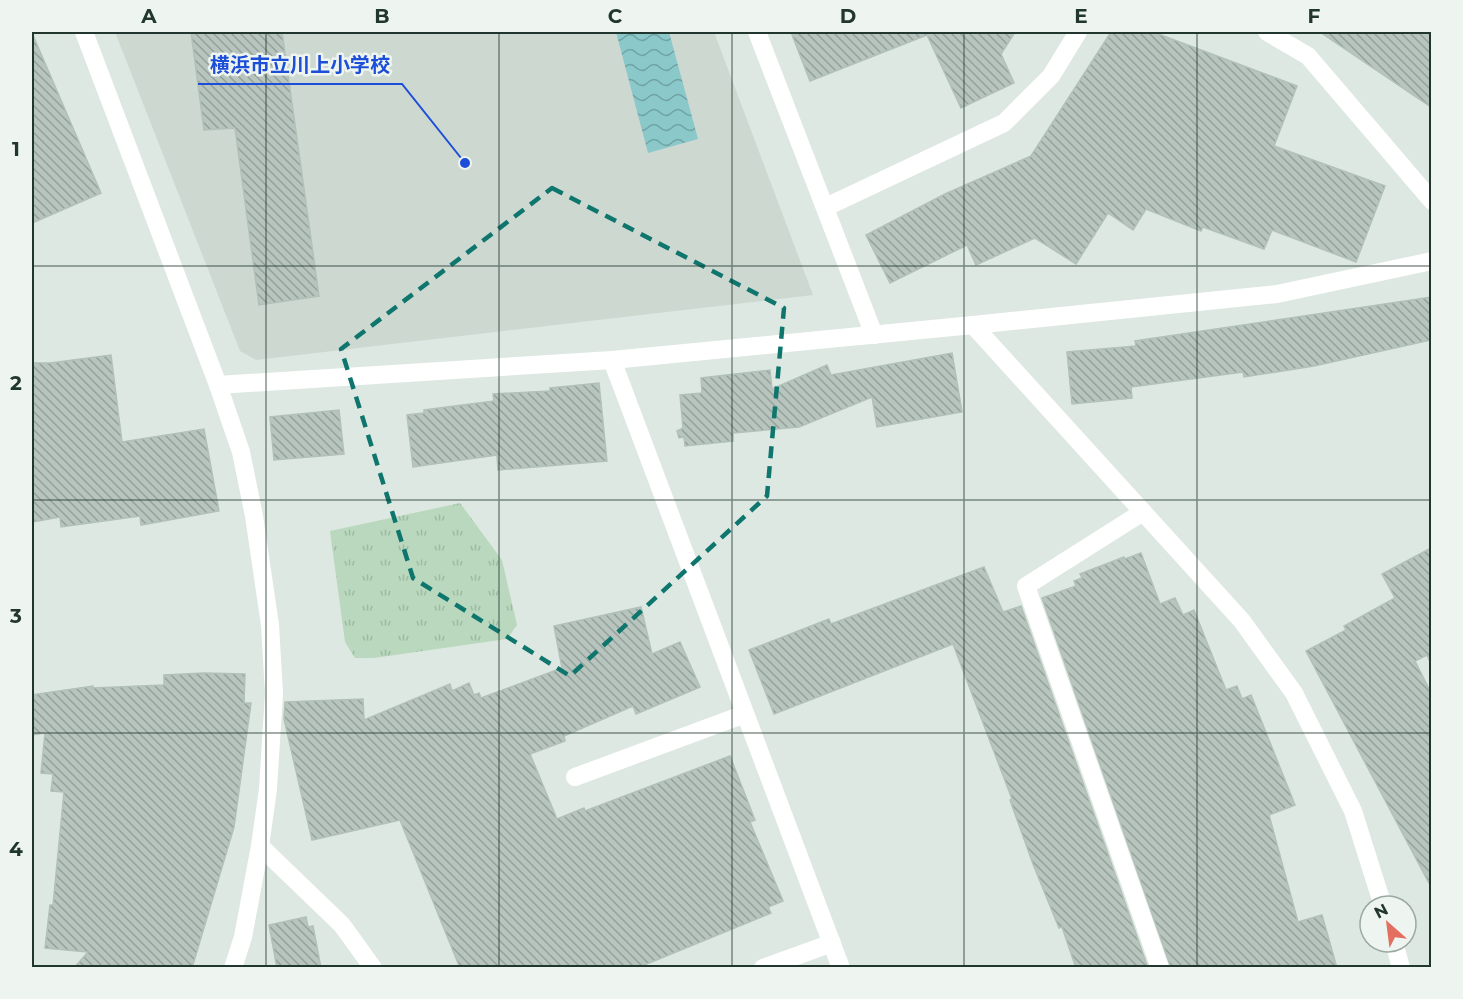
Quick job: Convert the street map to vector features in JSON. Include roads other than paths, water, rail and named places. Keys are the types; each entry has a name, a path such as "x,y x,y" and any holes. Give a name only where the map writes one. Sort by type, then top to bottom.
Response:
{"street":[{"path":"84,32 218,385 240,452 252,505 270,625 274,693 268,789 260,846 243,937 233,968"},
{"path":"757,32 874,335"},
{"path":"826,207 1004,123 1051,76 1078,32"},
{"path":"1267,32 1308,56 1431,201"},
{"path":"218,385 612,360 1276,294 1431,261"},
{"path":"972,325 1242,621 1294,693 1353,811 1379,894"},
{"path":"612,360 841,968"},
{"path":"1143,512 1026,586 1160,968"},
{"path":"574,777 746,714"},
{"path":"260,846 342,925 374,968"},
{"path":"763,968 832,943"}],"water":[{"path":"616,32 669,32 698,139 648,153"}],"place":[{"name":"横浜市立川上小学校","path":"465,163"}]}
